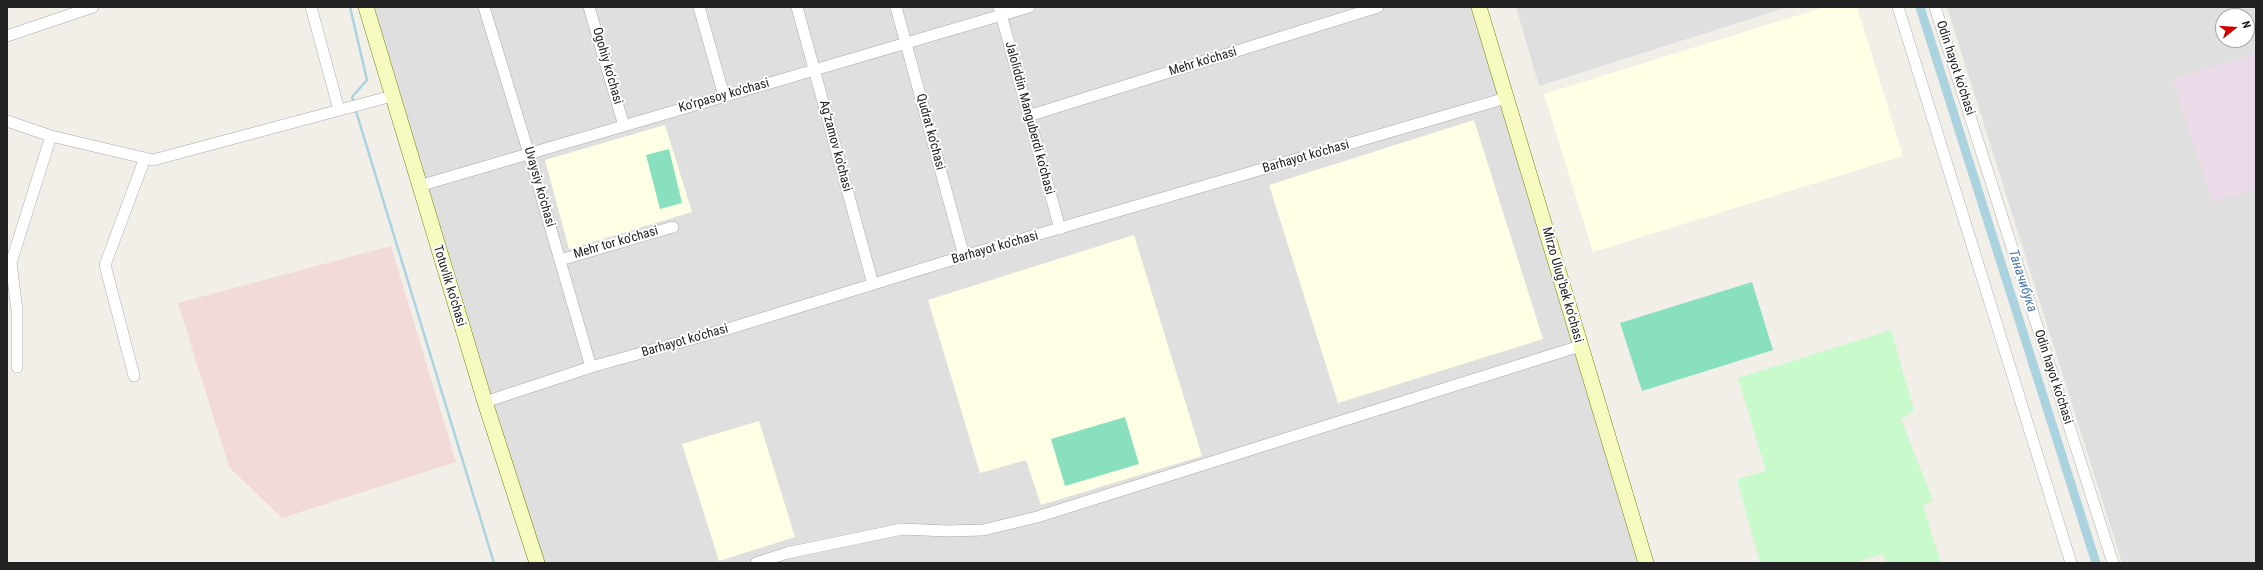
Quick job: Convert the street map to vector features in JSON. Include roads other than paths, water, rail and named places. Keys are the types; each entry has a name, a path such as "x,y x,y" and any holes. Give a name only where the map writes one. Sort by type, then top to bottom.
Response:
{"main road":[{"name":"Totuvlik ko'chasi","path":"366,7 485,402 537,563"},
{"name":"Mirzo Ulug'bek ko'chasi","path":"1479,7 1646,563"}],"street":[{"path":"7,36 93,7"},
{"path":"311,7 342,110"},
{"name":"Uvaysiy ko'chasi","path":"484,7 529,154 591,367"},
{"name":"Ogohiy ko'chasi","path":"589,7 624,126"},
{"path":"699,7 724,96"},
{"name":"Ag‘zamov ko'chasi","path":"797,7 873,284"},
{"name":"Qudrat ko'chasi","path":"896,7 964,256"},
{"name":"Ko‘rpasoy ko'chasi","path":"419,186 906,44 1000,11 1029,7"},
{"name":"Mehr ko'chasi","path":"1028,116 1378,7"},
{"path":"1898,7 2071,563"},
{"name":"Odin hayot ko'chasi","path":"1935,7 2113,563"},
{"name":"Jaloliddin Manguberdi ko'chasi","path":"1000,11 1060,229"},
{"path":"7,121 51,136 153,160 392,96"},
{"name":"Barhayot ko'chasi","path":"485,402 591,367 731,328 964,256 1506,98"},
{"path":"17,367 17,310 11,263 51,136"},
{"path":"134,376 105,266 145,158"},
{"name":"Mehr tor ko'chasi","path":"560,260 673,227"},
{"path":"756,563 787,553 902,529 946,531 982,530 1037,517 1580,346"}],"waterway":[{"path":"350,7 367,80 352,97 354,103"},
{"name":"Таначибука","path":"1920,7 2096,563"},
{"path":"355,108 494,563"}]}
